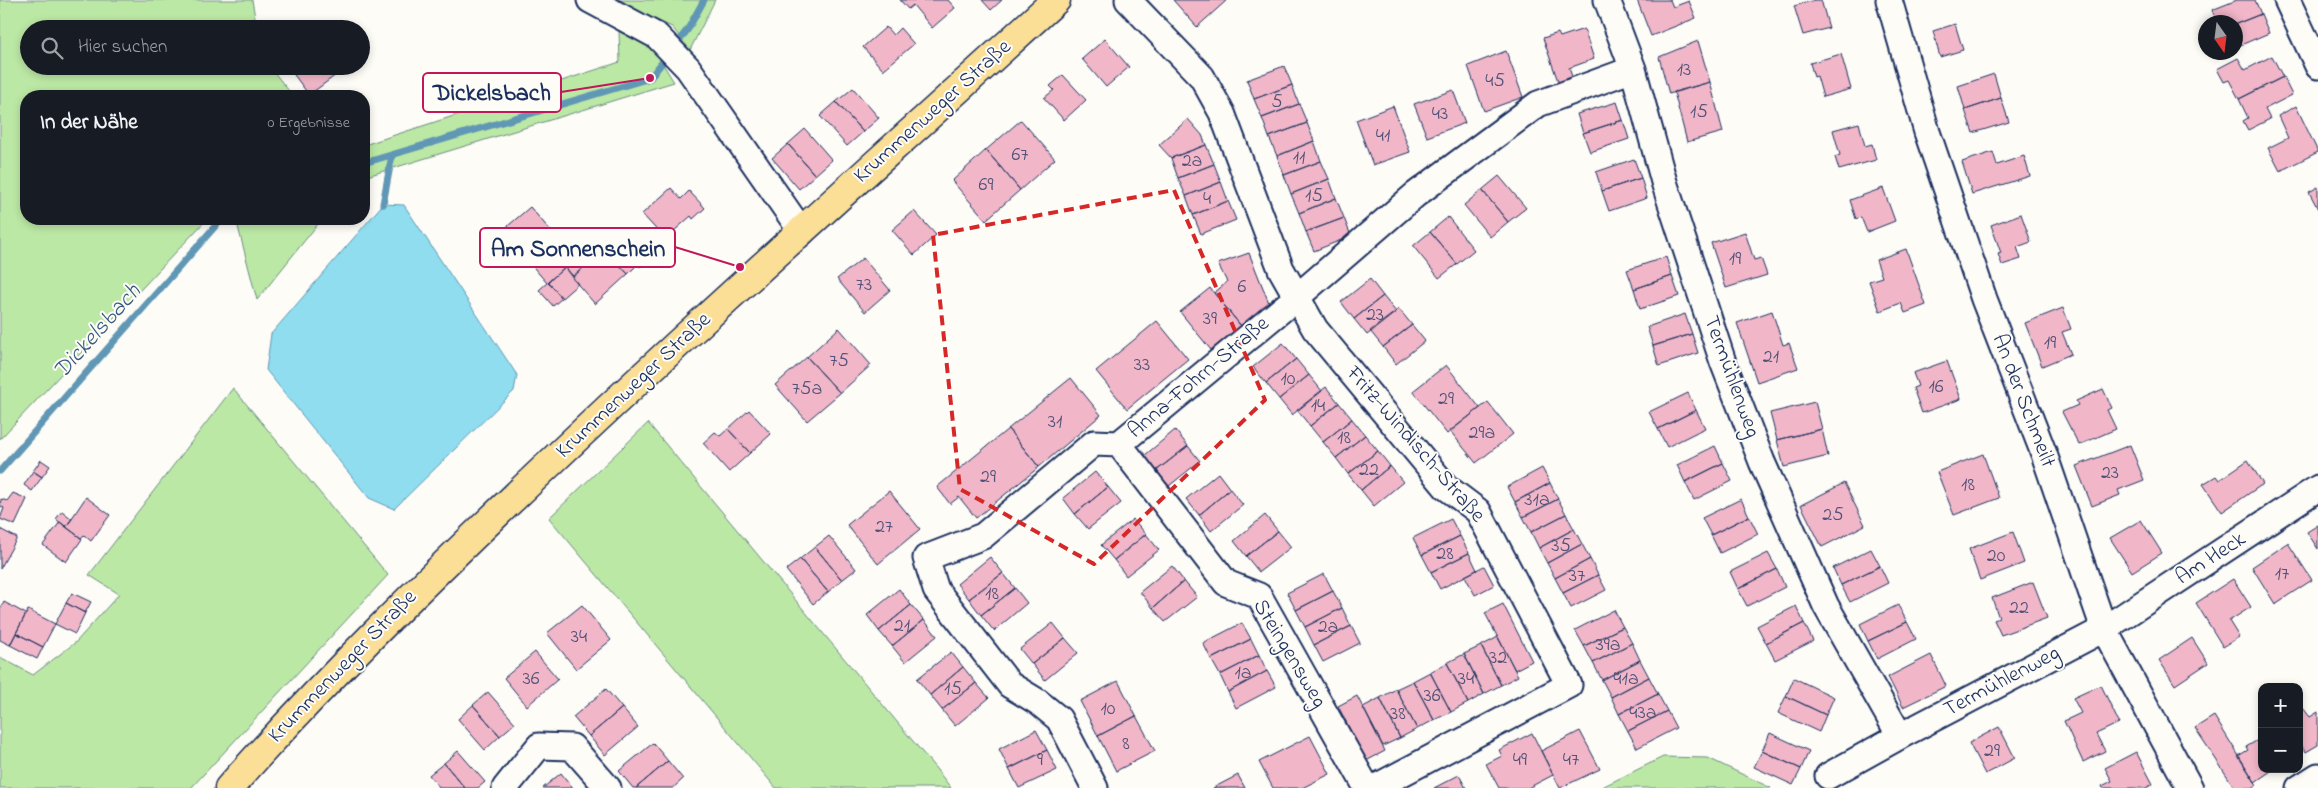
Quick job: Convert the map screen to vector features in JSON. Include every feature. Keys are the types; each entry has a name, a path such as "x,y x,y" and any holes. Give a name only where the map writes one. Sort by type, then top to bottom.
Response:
{"main road":[{"name":"Krummenweger Straße","path":"229,788 297,712 422,585 618,398 1056,0"}],"street":[{"path":"590,0 657,36 688,68 802,232"},
{"name":"Fritz-Windisch-Straße","path":"1128,0 1202,76 1222,113 1281,269 1315,329 1446,487 1478,511 1569,685 1374,788"},
{"name":"Termühlenweg","path":"1607,0 1632,69 1664,182 1711,324 1762,462 1826,606 1900,736"},
{"name":"An der Schmeilt","path":"1888,0 1927,132 1974,271 2044,454 2104,629 2190,788"},
{"path":"2287,0 2318,66"},
{"name":"Anna-Fohrn-Straße","path":"1095,788 1059,719 1038,702 1010,685 936,590 926,558 983,536 1094,443 1119,444 1297,297 1415,195 1538,104 1632,69"},
{"name":"Steingensweg","path":"1119,444 1226,584 1259,596 1367,788"},
{"name":"Am Heck","path":"2104,629 2318,488"},
{"name":"Termühlenweg","path":"1828,776 2104,629"},
{"path":"505,788 539,746 572,746 608,788"},
{"path":"2299,788 2318,776"}],"highlighted area":[{"path":"1174,190 1265,400 1094,564 960,489 933,235"}],"green space":[{"path":"0,0 252,0 255,20 20,20 20,75 276,75 288,90 20,90 20,225 201,225 0,439"},
{"path":"612,0 715,0 690,50 672,27"},
{"path":"619,31 653,48 674,82 370,175 370,143 620,62"},
{"path":"238,225 317,225 257,300"},
{"path":"233,388 388,575 191,788 0,788 0,657 33,675 76,642 119,594 89,575"},
{"path":"648,423 951,788 776,788 549,518"},
{"path":"1663,757 1708,758 1771,788 1600,788"}],"water":[{"path":"383,204 404,205 517,375 514,391 394,509 369,498 266,370 271,334 365,225 370,225 370,219"}],"building":[{"path":"900,0 948,0 955,8 932,28 913,5 908,9"},
{"path":"982,0 1002,0 991,10"},
{"path":"1173,0 1227,0 1197,27"},
{"path":"1637,0 1670,0 1673,7 1689,1 1696,18 1651,36"},
{"path":"1821,0 1829,28 1803,35 1794,6"},
{"path":"2237,0 2255,0 2261,14 2243,21 2243,15 2214,15 2212,10"},
{"path":"2261,14 2269,33 2243,44 2243,21"},
{"path":"1955,24 1963,50 1940,57 1933,31"},
{"path":"886,27 893,35 900,28 914,44 883,70 863,47"},
{"path":"1584,29 1594,59 1569,68 1574,82 1560,87 1543,38 1558,33 1560,37"},
{"path":"1105,39 1129,67 1106,87 1082,59"},
{"path":"1698,41 1710,82 1669,94 1659,57"},
{"path":"1506,51 1523,97 1484,111 1468,66"},
{"path":"1841,54 1851,89 1823,97 1817,76 1814,77 1810,63"},
{"path":"2272,56 2283,77 2239,99 2229,80 2224,82 2217,69 2234,60 2239,60 2245,70"},
{"path":"1284,66 1292,85 1254,99 1247,80"},
{"path":"1994,74 2001,98 1965,110 1958,86"},
{"path":"294,75 336,75 316,90 305,90"},
{"path":"1063,75 1086,100 1064,120 1044,98 1054,90 1050,86"},
{"path":"2283,77 2292,95 2265,109 2270,119 2248,130 2243,121 2248,118 2239,99"},
{"path":"1710,82 1723,132 1687,142 1674,92"},
{"path":"1292,85 1299,104 1262,118 1254,99"},
{"path":"853,88 879,118 863,132 836,102"},
{"path":"1453,90 1465,123 1427,137 1414,104"},
{"path":"2001,98 2009,122 1973,133 1965,110"},
{"path":"836,102 863,132 847,146 820,116"},
{"path":"1617,102 1623,120 1583,133 1577,114"},
{"path":"1299,104 1307,123 1269,137 1262,118"},
{"path":"1393,106 1410,152 1373,165 1356,120"},
{"path":"2296,106 2318,152 2280,171 2268,148 2288,138 2278,116"},
{"path":"1188,119 1202,135 1206,145 1171,158 1159,145"},
{"path":"1021,120 1055,159 1020,190 986,150"},
{"path":"1623,120 1629,139 1590,152 1583,133"},
{"path":"1307,123 1314,141 1277,156 1269,137"},
{"path":"1859,123 1865,146 1872,144 1876,160 1839,170 1835,157 1840,155 1833,130"},
{"path":"805,129 832,160 815,175 788,144"},
{"path":"1314,141 1321,161 1284,175 1277,156"},
{"path":"788,144 815,175 799,189 772,158"},
{"path":"1206,145 1214,164 1178,178 1171,158"},
{"path":"986,150 1020,190 986,220 952,181"},
{"path":"1993,152 1997,165 2024,156 2030,176 1972,194 1962,162"},
{"path":"1634,159 1641,178 1602,191 1596,172"},
{"path":"1321,161 1329,179 1291,194 1284,175"},
{"path":"1214,164 1221,182 1186,196 1178,178"},
{"path":"1499,176 1526,208 1508,222 1482,190"},
{"path":"1641,178 1647,198 1609,211 1602,191"},
{"path":"1329,179 1336,198 1299,213 1291,194"},
{"path":"1221,182 1228,201 1193,215 1186,196"},
{"path":"2318,187 2318,209 2309,192"},
{"path":"671,188 681,199 689,191 705,208 693,219 691,216 665,239 642,214"},
{"path":"1883,188 1895,221 1867,232 1861,217 1856,219 1850,200"},
{"path":"1482,190 1508,222 1490,237 1464,205"},
{"path":"1336,198 1344,218 1306,232 1299,213"},
{"path":"1228,201 1236,220 1201,234 1193,215"},
{"path":"530,207 583,268 573,276 565,267 547,283 502,231"},
{"path":"914,211 936,235 914,255 892,230"},
{"path":"2021,214 2031,242 2017,247 2021,259 2002,265 1998,254 2001,253 1991,225"},
{"path":"1448,217 1474,250 1457,264 1430,232"},
{"path":"1344,218 1351,236 1314,251 1306,232"},
{"path":"622,232 647,260 640,267 638,264 628,274 604,248"},
{"path":"1430,232 1457,264 1439,278 1413,246"},
{"path":"1745,232 1754,260 1761,258 1767,275 1726,288 1711,243"},
{"path":"593,237 628,274 595,304 572,278 583,268 572,256"},
{"path":"1906,249 1926,305 1905,313 1901,303 1880,311 1869,281 1882,277 1876,260"},
{"path":"1249,253 1269,303 1241,326 1214,293 1227,282 1218,264"},
{"path":"1666,257 1672,276 1634,289 1627,270"},
{"path":"863,258 890,290 865,312 837,279"},
{"path":"565,267 578,284 562,298 548,282"},
{"path":"1672,276 1679,296 1640,309 1634,289"},
{"path":"1370,279 1383,296 1354,319 1341,302"},
{"path":"548,282 562,298 553,306 539,290"},
{"path":"1210,288 1241,326 1211,350 1180,312"},
{"path":"1383,296 1396,312 1367,335 1354,319"},
{"path":"2063,308 2071,329 2062,332 2071,354 2042,366 2025,323"},
{"path":"1399,309 1412,325 1383,347 1370,331"},
{"path":"1772,311 1783,345 1789,343 1798,368 1757,382 1737,323"},
{"path":"1685,314 1692,334 1653,346 1647,327"},
{"path":"1157,321 1188,359 1127,409 1096,371"},
{"path":"1412,325 1425,341 1396,364 1383,347"},
{"path":"839,328 871,365 840,393 807,357"},
{"path":"1692,334 1698,353 1659,366 1653,346"},
{"path":"1283,343 1296,359 1266,383 1253,367"},
{"path":"807,357 840,393 807,421 775,385"},
{"path":"1296,359 1309,375 1279,399 1266,383"},
{"path":"1947,361 1961,399 1922,413 1913,388 1918,386 1913,373"},
{"path":"1446,365 1480,408 1447,434 1413,391"},
{"path":"1309,375 1322,391 1292,415 1279,399"},
{"path":"1071,378 1101,415 1039,467 1008,429"},
{"path":"1326,387 1339,403 1310,426 1297,410"},
{"path":"2103,389 2112,408 2107,410 2116,429 2079,445 2062,412 2078,405 2076,401"},
{"path":"1688,393 1696,410 1658,429 1649,412"},
{"path":"1488,402 1513,434 1476,463 1450,431"},
{"path":"1815,402 1822,429 1777,440 1770,413"},
{"path":"1339,403 1352,419 1323,442 1310,426"},
{"path":"749,410 771,434 750,453 728,429"},
{"path":"1696,410 1705,428 1667,447 1658,429"},
{"path":"1352,419 1365,435 1336,458 1323,442"},
{"path":"728,429 750,453 729,472 703,443 715,432 720,436"},
{"path":"1008,429 1039,467 976,518 959,497 950,504 937,487"},
{"path":"1822,429 1828,456 1784,467 1777,440"},
{"path":"1175,430 1188,446 1156,471 1144,456"},
{"path":"1365,435 1378,451 1348,474 1336,458"},
{"path":"2130,445 2144,480 2118,490 2120,495 2092,506 2076,466"},
{"path":"1188,446 1200,461 1169,486 1156,471"},
{"path":"1715,446 1723,463 1685,482 1677,465"},
{"path":"1378,451 1390,466 1361,490 1348,474"},
{"path":"1983,454 1999,498 1954,515 1937,472"},
{"path":"41,460 50,466 42,477 33,471"},
{"path":"2248,460 2263,484 2222,512 2203,484 2216,476 2219,480"},
{"path":"1723,463 1732,481 1694,500 1685,482"},
{"path":"1390,466 1403,482 1374,506 1361,490"},
{"path":"1542,468 1550,483 1515,502 1507,487"},
{"path":"33,471 42,477 32,491 24,485"},
{"path":"1095,472 1108,487 1075,514 1063,498"},
{"path":"1218,473 1230,489 1199,515 1186,499"},
{"path":"1550,483 1558,499 1523,517 1515,502"},
{"path":"1844,483 1865,525 1822,547 1801,505"},
{"path":"1108,487 1121,503 1088,529 1075,514"},
{"path":"1230,489 1243,505 1211,531 1199,515"},
{"path":"889,491 920,529 878,564 847,525"},
{"path":"13,493 27,499 15,525 0,519 4,508 0,506 1,499 7,501"},
{"path":"86,497 110,515 91,541 84,535 81,538 66,527"},
{"path":"1558,499 1566,514 1531,532 1523,517"},
{"path":"1741,499 1749,516 1711,535 1702,518"},
{"path":"62,511 72,519 66,527 56,519"},
{"path":"1566,514 1574,529 1539,548 1531,532"},
{"path":"1265,515 1278,531 1246,556 1234,541"},
{"path":"1749,516 1758,534 1720,553 1711,535"},
{"path":"1133,519 1146,534 1114,560 1101,545"},
{"path":"1451,519 1460,536 1422,555 1413,538"},
{"path":"2141,520 2162,553 2132,572 2110,538"},
{"path":"60,522 82,539 66,562 43,545"},
{"path":"2318,525 2318,549 2307,532"},
{"path":"0,529 17,538 0,569"},
{"path":"1574,529 1582,544 1547,563 1539,548"},
{"path":"1278,531 1291,547 1259,572 1246,556"},
{"path":"2013,532 2024,563 1980,580 1969,549"},
{"path":"1146,534 1159,550 1126,576 1114,560"},
{"path":"829,536 856,569 842,580 815,547"},
{"path":"1460,536 1469,553 1431,572 1422,555"},
{"path":"2288,543 2312,580 2275,604 2252,567"},
{"path":"1582,544 1590,559 1555,578 1547,563"},
{"path":"815,547 842,580 828,592 800,559"},
{"path":"1871,549 1880,566 1841,585 1833,568"},
{"path":"1469,553 1477,570 1440,589 1431,572"},
{"path":"1768,553 1777,569 1738,589 1730,572"},
{"path":"990,557 1003,573 969,599 957,584"},
{"path":"800,559 828,592 813,604 786,570"},
{"path":"1590,559 1598,575 1563,593 1555,578"},
{"path":"1172,566 1184,581 1153,608 1140,592"},
{"path":"1484,566 1494,585 1475,595 1465,576"},
{"path":"1880,566 1888,583 1850,602 1841,585"},
{"path":"1777,569 1785,587 1747,606 1738,589"},
{"path":"1003,573 1015,588 981,615 969,599"},
{"path":"1324,574 1333,591 1296,610 1287,593"},
{"path":"1598,575 1606,590 1571,608 1563,593"},
{"path":"2233,579 2251,607 2229,621 2239,637 2223,647 2196,603"},
{"path":"1184,581 1197,597 1165,622 1153,608"},
{"path":"2033,582 2047,618 2001,635 1994,620 1999,618 1992,598"},
{"path":"1015,588 1027,603 994,631 981,615"},
{"path":"899,589 911,605 879,631 867,615"},
{"path":"1333,591 1342,608 1305,627 1296,610"},
{"path":"72,593 91,602 85,613 66,603"},
{"path":"4,602 26,614 10,645 0,640 0,610"},
{"path":"66,603 85,613 75,634 55,624"},
{"path":"1503,604 1532,661 1515,670 1485,613"},
{"path":"582,605 611,640 576,669 547,633"},
{"path":"911,605 924,620 892,646 879,631"},
{"path":"1898,605 1907,622 1868,641 1860,624"},
{"path":"1796,606 1804,623 1766,643 1757,626"},
{"path":"1342,608 1351,626 1314,645 1305,627"},
{"path":"28,610 55,624 43,647 16,633"},
{"path":"1614,610 1623,627 1584,646 1575,630"},
{"path":"924,620 937,636 905,662 892,646"},
{"path":"1907,622 1916,639 1877,659 1868,641"},
{"path":"1053,623 1065,638 1032,664 1020,649"},
{"path":"1242,623 1251,639 1211,659 1203,643"},
{"path":"1804,623 1813,641 1775,660 1766,643"},
{"path":"1351,626 1360,643 1323,662 1314,645"},
{"path":"1623,627 1632,643 1593,663 1584,646"},
{"path":"16,633 43,647 37,659 10,645"},
{"path":"1498,637 1518,676 1501,685 1481,646"},
{"path":"1065,638 1078,653 1045,680 1032,664"},
{"path":"2192,638 2208,663 2175,685 2159,660"},
{"path":"1251,639 1259,655 1220,675 1211,659"},
{"path":"1632,643 1640,660 1602,680 1593,663"},
{"path":"1481,646 1501,685 1484,694 1464,654"},
{"path":"535,652 558,679 527,706 504,678"},
{"path":"951,652 963,667 930,695 917,679"},
{"path":"1464,654 1484,694 1468,703 1447,663"},
{"path":"1259,655 1267,671 1228,692 1220,675"},
{"path":"1931,655 1946,686 1903,707 1888,677"},
{"path":"1640,660 1649,677 1611,697 1602,680"},
{"path":"1447,663 1468,703 1451,712 1430,672"},
{"path":"963,667 976,683 942,710 930,695"},
{"path":"1267,671 1276,687 1236,708 1228,692"},
{"path":"1430,672 1451,712 1434,720 1413,681"},
{"path":"1649,677 1658,694 1619,714 1611,697"},
{"path":"1794,678 1834,697 1826,715 1786,696"},
{"path":"1118,681 1136,716 1098,736 1080,701"},
{"path":"1413,681 1434,720 1417,729 1396,689"},
{"path":"976,683 989,698 955,726 942,710"},
{"path":"2101,685 2119,723 2096,734 2105,751 2083,762 2064,721 2081,713 2073,698"},
{"path":"606,689 622,708 589,736 573,717"},
{"path":"1396,689 1417,729 1400,738 1380,698"},
{"path":"488,692 515,723 500,736 473,705"},
{"path":"1658,694 1667,711 1628,731 1619,714"},
{"path":"1357,696 1385,751 1366,761 1338,706"},
{"path":"1786,696 1826,715 1819,732 1778,713"},
{"path":"1380,698 1400,738 1383,746 1363,707"},
{"path":"473,705 500,736 485,750 458,719"},
{"path":"622,708 638,727 605,755 589,736"},
{"path":"2303,708 2310,717 2318,712 2318,745 2306,752 2303,748"},
{"path":"1667,711 1676,728 1637,748 1628,731"},
{"path":"1136,716 1155,751 1116,771 1098,736"},
{"path":"2214,716 2257,785 2252,788 2235,788 2195,728"},
{"path":"1999,727 2015,758 1985,774 1969,743"},
{"path":"1036,730 1047,750 1009,769 999,749"},
{"path":"1580,731 1600,769 1560,788 1541,751"},
{"path":"1532,733 1553,775 1528,788 1499,788 1486,764 1502,756 1499,750"},
{"path":"1770,733 1809,751 1801,769 1762,751"},
{"path":"1310,736 1330,774 1302,788 1273,788 1259,762"},
{"path":"2258,740 2258,773 2268,773 2255,782 2238,756 2248,750 2246,747"},
{"path":"653,743 668,761 636,788 633,788 619,771"},
{"path":"1047,750 1057,770 1019,788 1009,769"},
{"path":"458,751 485,782 478,788 465,788 444,763"},
{"path":"1762,751 1801,769 1793,785 1754,767"},
{"path":"2136,752 2153,784 2146,788 2103,788 2102,786 2112,781 2105,768"},
{"path":"668,761 683,779 673,788 636,788"},
{"path":"444,763 465,788 440,788 429,775"},
{"path":"561,773 573,788 543,788"},
{"path":"1238,775 1245,788 1213,788"},
{"path":"1459,775 1466,788 1434,788"}],"waterway":[{"name":"Dickelsbach","path":"370,161 650,78 688,29 704,0"},
{"path":"383,204 392,155"},
{"name":"Dickelsbach","path":"0,471 216,225"}],"place":[{"name":"Dickelsbach","path":"650,78"},
{"name":"Am Sonnenschein","path":"740,267"}]}
